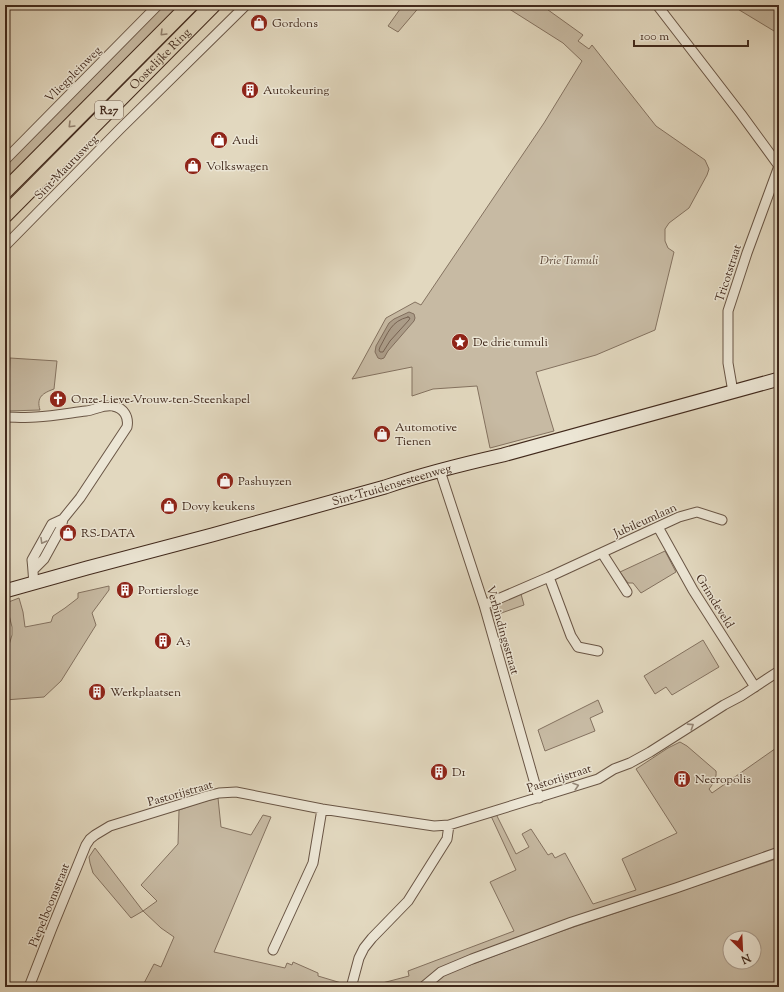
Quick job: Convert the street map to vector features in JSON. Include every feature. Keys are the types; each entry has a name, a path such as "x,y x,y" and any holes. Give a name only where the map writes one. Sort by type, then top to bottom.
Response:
{"highway":[{"name":"Oostelijke Ring","path":"5,191 190,5"},
{"name":"Oostelijke Ring","path":"5,215 213,5"}],"main road":[{"name":"Sint-Truidensesteenweg","path":"5,591 779,379"}],"street":[{"name":"Vliegpleinweg","path":"5,160 158,5"},
{"name":"Sint-Maurusweg","path":"5,246 120,129 246,5"},
{"path":"657,5 779,166"},
{"name":"Tricotstraat","path":"733,392 728,363 728,311 747,253 779,166"},
{"path":"5,416 36,417 90,411 107,406 113,406 122,409 127,420 127,427 80,498 63,519 61,528 44,559 34,569 34,583"},
{"name":"Verbindingsstraat","path":"440,471 484,605 539,798"},
{"name":"Jubileumlaan","path":"484,605 549,577 679,517 697,512 722,520"},
{"name":"Grimdeveld","path":"658,527 693,590 755,687"},
{"path":"602,553 627,592"},
{"path":"549,577 571,636 578,647 598,651"},
{"name":"Pastorijstraat","path":"95,835 110,826 219,793 236,792 322,809 434,826 449,825 593,781 650,752 779,671"},
{"path":"273,950 313,863 322,809"},
{"path":"352,987 359,958 364,948 408,901 447,839 449,825"},
{"name":"Piepelboomstraat","path":"29,987 86,845 95,835"},
{"path":"423,987 441,972 472,959 572,922 779,852"}],"green space":[{"path":"162,5 179,5 5,181 5,165"},
{"path":"403,5 421,5 398,32 388,26"},
{"name":"Drie Tumuli","path":"503,5 545,5 544,7 583,35 578,41 589,49 592,45 656,126 705,160 709,169 689,208 669,223 665,229 665,241 668,248 674,252 655,330 596,355 536,372 554,431 490,448 477,386 433,389 412,396 412,367 352,379 386,318 415,302 421,305 544,123 582,61 563,43"},
{"path":"731,5 779,5 779,34"},
{"path":"10,358 57,361 54,389 41,396 39,402 40,410 8,411"},
{"path":"665,551 676,572 641,593 633,583 628,583 620,572"},
{"path":"109,586 109,590 92,613 96,625 61,681 44,697 5,700 5,653 12,635 12,627 6,603 19,598 25,627 51,622 53,616 78,598 78,593"},
{"path":"521,594 524,605 493,616 491,609 494,606"},
{"path":"703,640 719,667 672,695 666,687 655,694 644,676"},
{"path":"598,700 603,712 590,718 595,731 545,751 538,730"},
{"path":"680,742 687,746 716,771 715,778 709,789 712,793 779,746 779,847 428,977 418,987 367,987 409,976 408,971 514,931 490,882 516,870 491,816 496,814 516,854 529,847 522,834 531,829 548,855 552,853 555,858 565,853 593,904 636,890 622,859 677,833 636,769"},
{"path":"218,798 221,827 251,835 263,815 271,817 214,952 285,968 287,963 292,965 293,962 318,973 318,976 348,985 348,987 142,987 154,964 161,967 174,937 161,928 143,911 157,901 141,885 178,844 179,810"},
{"path":"95,848 143,911 131,918 93,873 89,857"},
{"path":"779,858 779,987 430,987 446,974 556,933"}],"water":[{"path":"409,312 414,314 414,321 388,351 384,358 378,358 375,352 376,346 389,323"}],"place":[{"name":"Gordons","path":"259,23"},
{"name":"Autokeuring","path":"250,90"},
{"name":"Audi","path":"219,140"},
{"name":"Volkswagen","path":"193,166"},
{"name":"De drie tumuli","path":"460,342"},
{"name":"Onze-Lieve-Vrouw-ten-Steenkapel","path":"58,399"},
{"name":"Automotive Tienen","path":"382,434"},
{"name":"Pashuyzen","path":"225,481"},
{"name":"Dovy keukens","path":"169,506"},
{"name":"RS-DATA","path":"68,533"},
{"name":"Portiersloge","path":"125,590"},
{"name":"A3","path":"163,641"},
{"name":"Werkplaatsen","path":"97,692"},
{"name":"D1","path":"439,772"},
{"name":"Necropolis","path":"682,779"}]}
